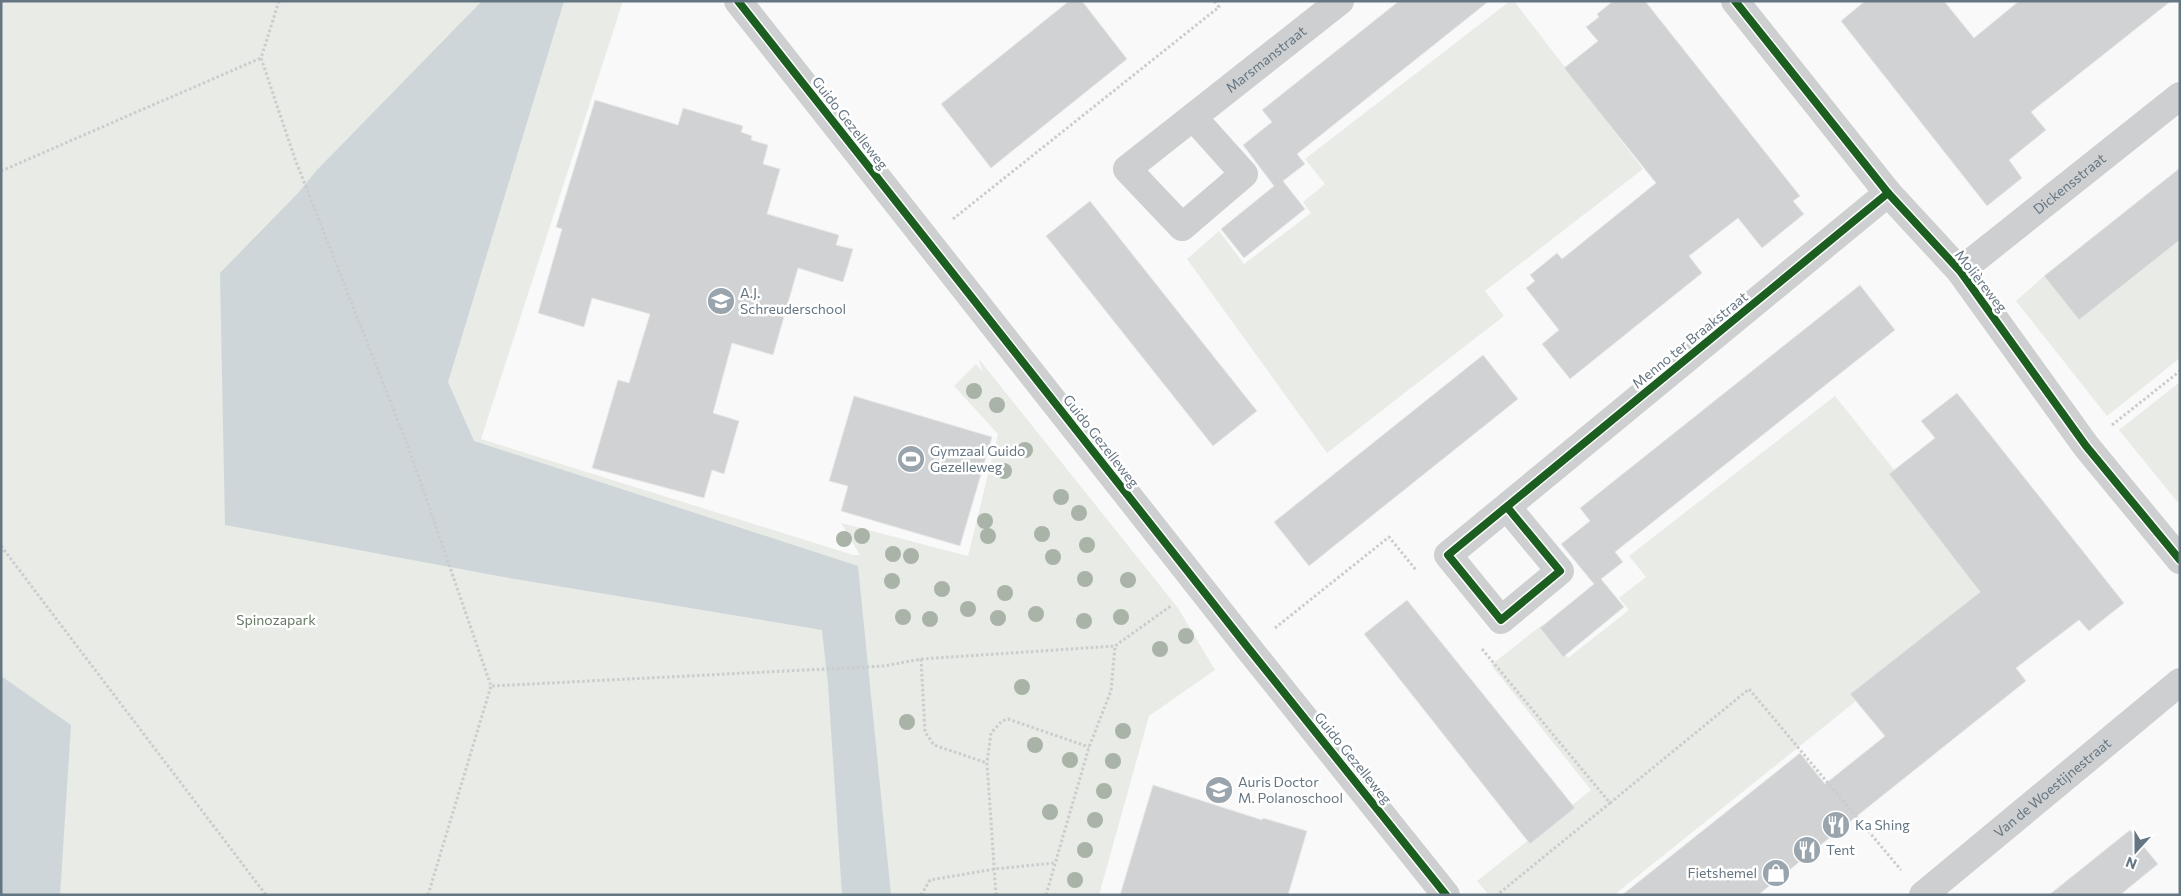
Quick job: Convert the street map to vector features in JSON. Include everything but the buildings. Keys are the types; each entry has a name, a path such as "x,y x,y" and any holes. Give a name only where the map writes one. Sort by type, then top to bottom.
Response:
{"street":[{"name":"Guido Gezelleweg","path":"738,1 1199,586 1446,895"},
{"name":"Marsmanstraat","path":"1194,117 1340,1"},
{"name":"Molièreweg","path":"1735,1 1888,193 1960,271 2086,446 2180,560"},
{"name":"Dickensstraat","path":"1960,271 2180,96"},
{"name":"Menno ter Braakstraat","path":"1507,507 1888,193"},
{"name":"Van de Woestijnestraat","path":"1924,895 2180,682"}],"path":[{"path":"279,1 261,58 295,159 409,449 492,686 428,895"},
{"path":"927,240 1219,7 1214,1"},
{"path":"1,171 261,58"},
{"path":"2086,446 2180,371"},
{"path":"1249,649 1389,537 1420,575"},
{"path":"1,546 266,895"},
{"path":"492,686 808,668 884,666 921,659 1115,646 1199,586"},
{"path":"1477,643 1610,803"},
{"path":"1046,895 1089,748 1110,691 1115,646"},
{"path":"921,659 925,732 934,745 987,763"},
{"path":"1497,895 1749,689 1902,872"},
{"path":"996,895 987,763 991,732 1002,720 1008,719 1089,748"},
{"path":"921,895 930,880 995,869 1055,863"}],"green space":[{"name":"Spinozapark","path":"1,1 623,1 481,439 853,555 860,555 841,523 968,556 998,434 954,386 976,364 983,372 978,358 1178,608 1215,670 1149,716 1099,895 1,895"},
{"path":"1510,1 1514,1 1643,169 1485,291 1504,316 1327,453 1187,259 1219,231 1244,264 1311,213 1303,202 1325,184 1305,159"},
{"path":"2180,240 2180,358 2107,416 2016,301 2044,276 2079,320"},
{"path":"2180,382 2180,505 2119,430"},
{"path":"1835,396 1992,592 1614,895 1489,895 1477,881 1591,790 1491,665 1542,625 1568,658 1629,610 1619,598 1646,577 1629,556"}],"shaded area":[{"path":"482,1 564,1 448,382 474,441 858,566 891,895 842,895 828,684 822,630 509,578 225,525 220,273 298,193 317,170"},
{"path":"1,676 71,725 60,895 1,895"}],"cycle path":[{"path":"738,1 1249,649 1446,895"},
{"path":"1735,1 1888,193 1960,271 2086,446 2180,560"},
{"path":"1507,507 1560,571 1501,620 1448,555 1888,193"}],"place":[{"name":"A.J. Schreuderschool","path":"721,301"},
{"name":"Gymzaal Guido Gezelleweg","path":"911,459"},
{"name":"Auris Doctor M. Polanoschool","path":"1219,790"},
{"name":"Ka Shing","path":"1836,825"},
{"name":"Tent","path":"1807,850"},
{"name":"Fietshemel","path":"1776,873"}]}
